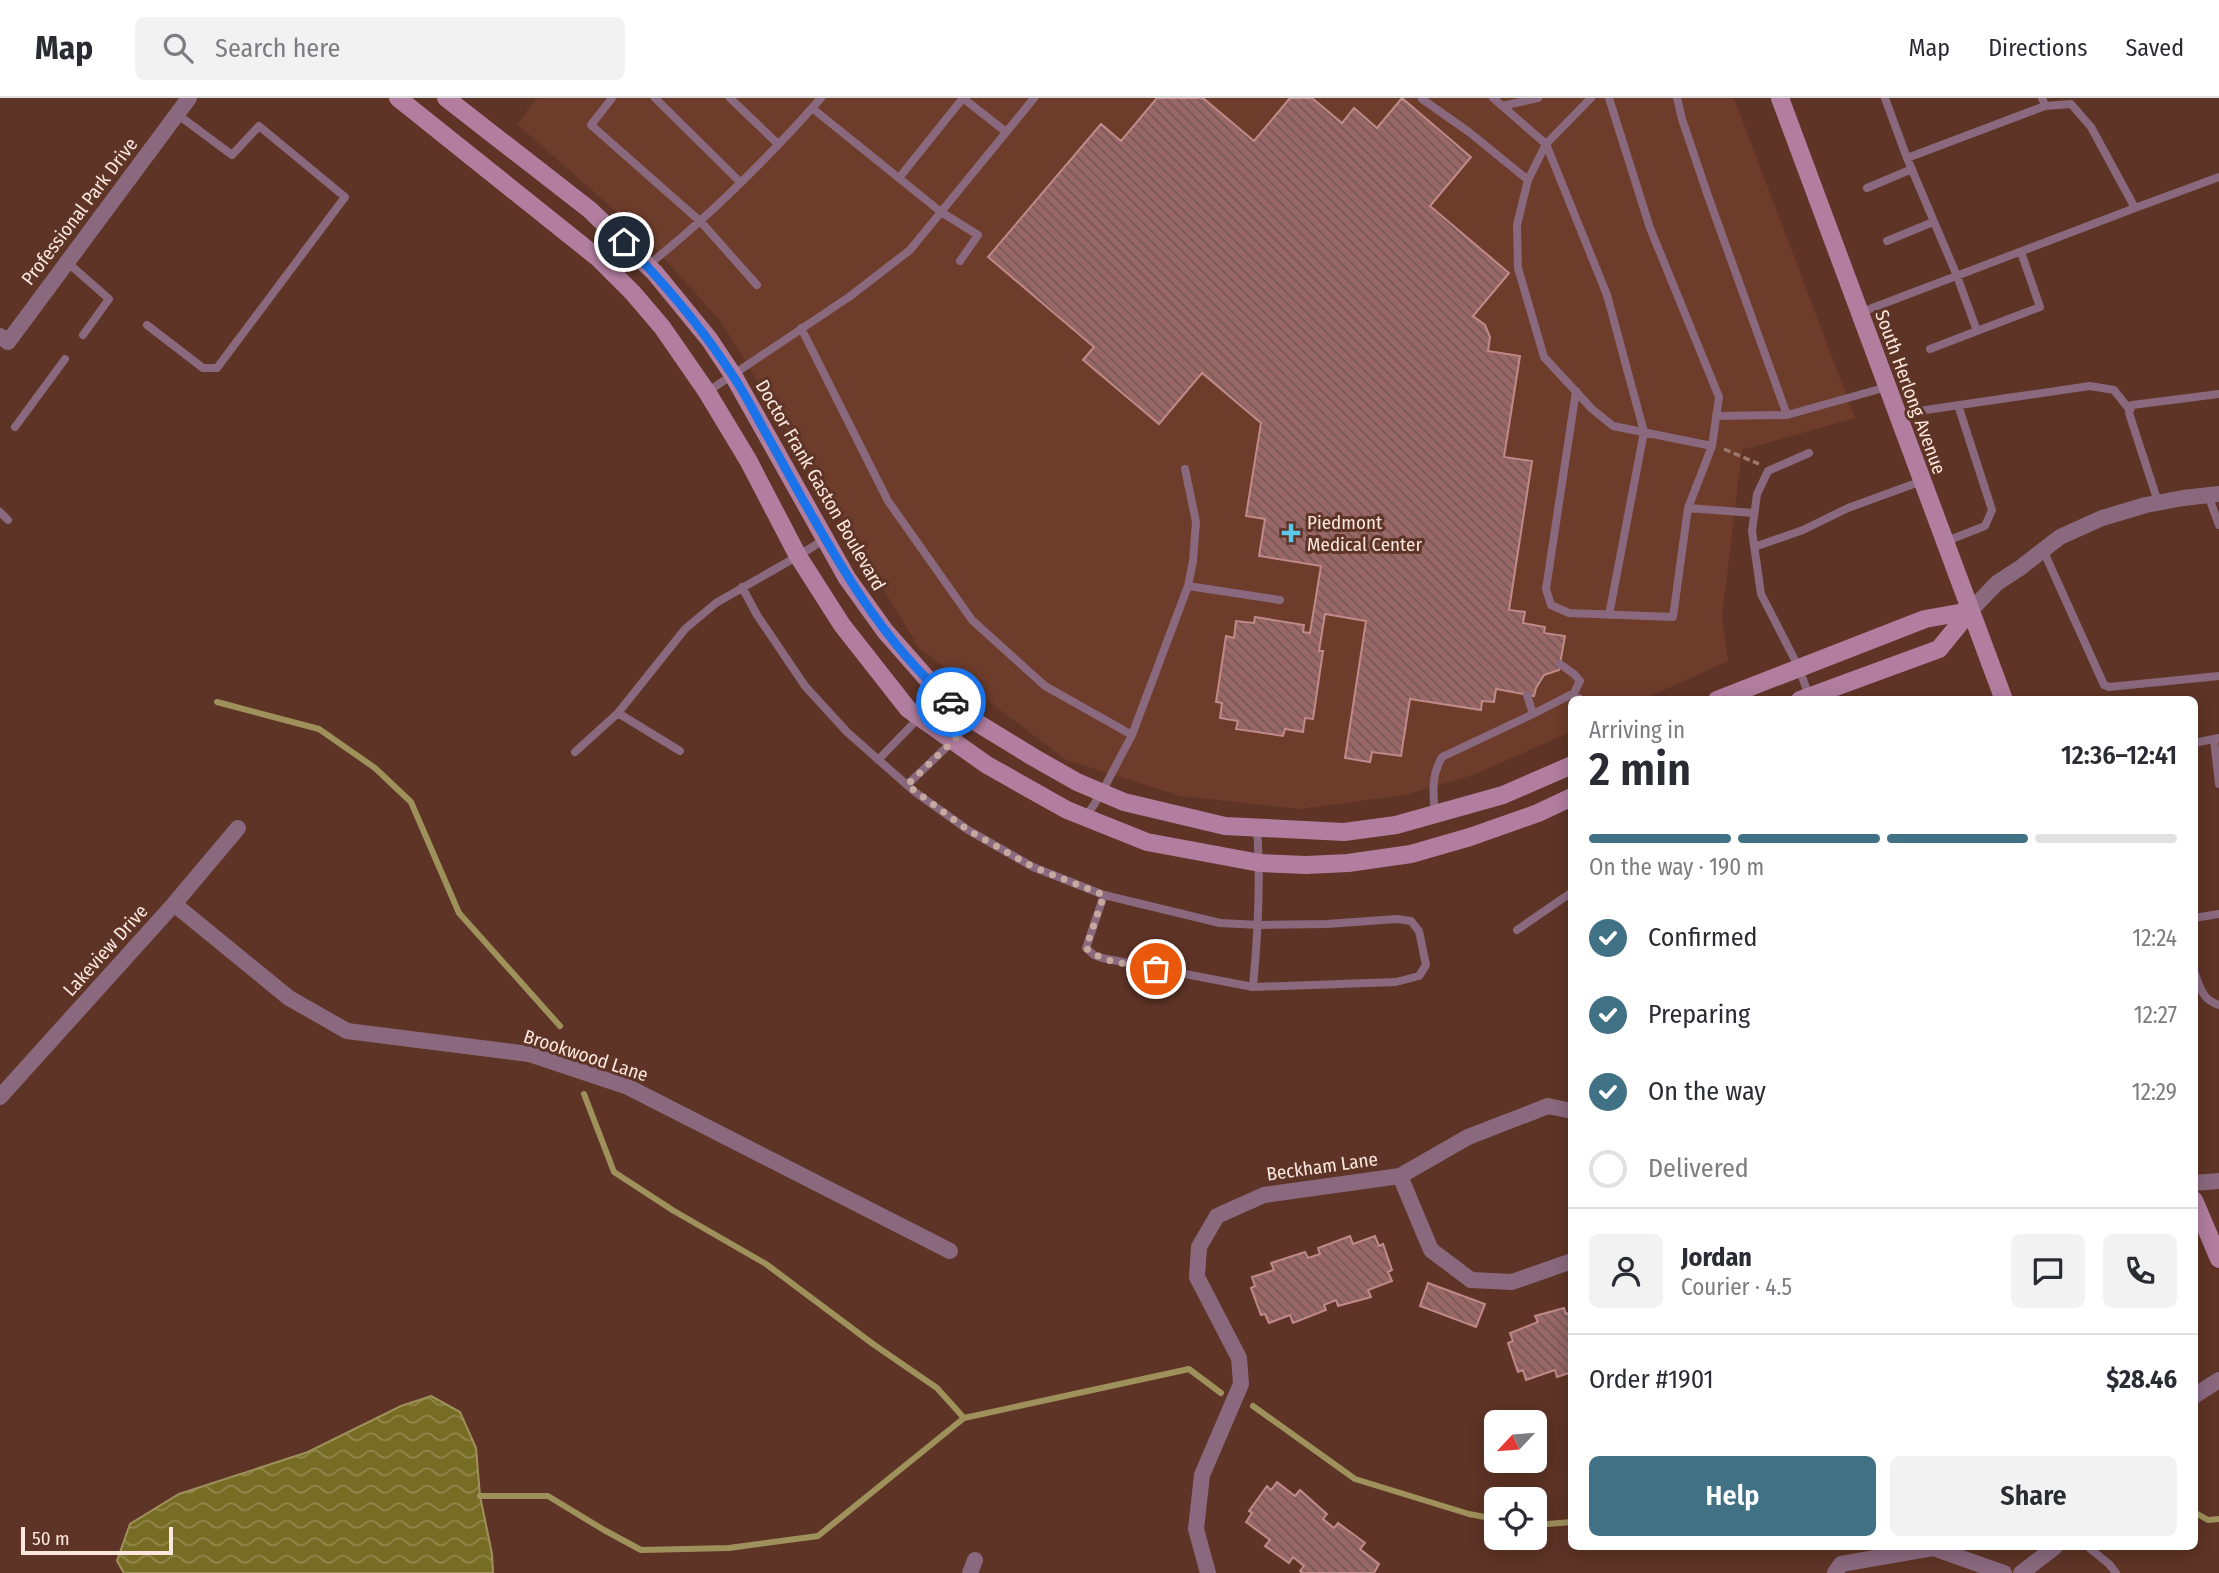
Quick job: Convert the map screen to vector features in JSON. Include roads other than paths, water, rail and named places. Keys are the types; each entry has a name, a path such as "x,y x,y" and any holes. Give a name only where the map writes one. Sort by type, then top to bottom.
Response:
{"street":[{"name":"Professional Park Drive","path":"1,339 8,342 189,98"},
{"path":"398,98 607,267 633,293 662,327 707,391 748,460 798,556 842,625 908,709 987,765 1067,810 1147,842 1260,863 1320,864 1411,854 1470,837 1538,813 1568,799"},
{"name":"Doctor Frank Gaston Boulevard","path":"446,98 590,210 647,266 709,339 733,375 847,578 884,631 914,666 971,719 1033,757 1124,802 1225,827 1344,832 1396,825 1435,815 1503,795 1568,767"},
{"name":"South Herlong Avenue","path":"1780,98 2002,696"},
{"path":"462,148 480,124"},
{"path":"1810,696 1939,649 1997,583 2060,537 2102,518 2158,502 2213,495"},
{"path":"1727,696 1925,619 1970,611"},
{"name":"Lakeview Drive","path":"0,1097 174,904 238,828"},
{"name":"Brookwood Lane","path":"174,904 289,998 347,1031 529,1054 628,1087 950,1251"},
{"name":"Beckham Lane","path":"1208,1573 1196,1529 1202,1475 1241,1384 1239,1358 1197,1277 1199,1247 1217,1216 1264,1195 1400,1176 1468,1137 1548,1106 1568,1110"},
{"name":"Beckham Lane","path":"1400,1176 1431,1250 1471,1280 1513,1282 1568,1262"},
{"path":"2198,1183 2219,1181"},
{"path":"2198,1209 2219,1259"},
{"path":"2198,1393 2219,1380"},
{"path":"1835,1573 1841,1564 1922,1550"},
{"path":"1939,1550 2004,1573"},
{"path":"2021,1573 2051,1550"}],"lane":[{"path":"612,98 591,125 701,222 757,285"},
{"path":"655,98 740,182"},
{"path":"730,98 778,144"},
{"path":"647,266 701,222 821,98"},
{"path":"899,178 963,98 1006,132"},
{"path":"707,391 849,298 910,250 1034,98"},
{"path":"1423,98 1422,100 1469,132 1528,180"},
{"path":"1493,98 1546,144 1607,295 1644,432 1609,615"},
{"path":"1502,106 1538,98"},
{"path":"1591,98 1546,144 1528,180 1517,225 1518,268 1544,357 1592,409 1613,426 1712,446"},
{"path":"1576,391 1546,589 1551,605 1569,613 1673,617 1688,508 1712,446 1719,397 1650,228 1609,98"},
{"path":"1677,98 1708,196 1787,415"},
{"path":"1885,98 1977,331"},
{"path":"1907,158 2043,102 2071,104 2091,127 2135,208"},
{"path":"812,108 941,212 978,235 960,261"},
{"path":"147,325 203,368 217,368 345,197 259,126 232,155 177,114"},
{"path":"1867,188 1912,169"},
{"path":"1859,313 2219,177"},
{"path":"1887,241 1933,222"},
{"path":"1930,348 2039,307 2021,252"},
{"path":"67,262 109,299 83,335"},
{"path":"801,328 888,500 972,621 1045,686 1132,735"},
{"path":"15,427 65,359"},
{"path":"1897,414 2090,386 2114,390 2129,409 2158,502"},
{"path":"1716,416 1787,415 1887,387"},
{"path":"2129,409 2132,405 2219,394"},
{"path":"1944,542 1985,526 1992,510 1958,405"},
{"path":"1805,696 1799,668 1761,594 1752,531 1757,494 1768,471 1809,453"},
{"path":"1086,817 1102,793 1132,735 1188,586 1194,561 1196,522 1185,469"},
{"path":"1754,547 1922,481"},
{"path":"2213,495 2219,525"},
{"path":"1688,508 1754,513"},
{"path":"0,512 8,520"},
{"path":"575,751 618,713 685,629 716,603 825,539"},
{"path":"2043,550 2104,685 2109,687 2219,676"},
{"path":"1188,586 1280,600"},
{"path":"742,587 757,615 805,686 847,733 907,785 968,830 1033,867 1104,895 1220,923 1259,925 1397,919 1411,921 1419,931 1426,965 1419,976 1396,982 1253,987 1182,975 1094,955 1086,948 1104,895"},
{"path":"1560,664 1580,681 1579,696"},
{"path":"878,760 942,694"},
{"path":"1527,695 1533,714"},
{"path":"1435,815 1433,783 1435,769 1442,757 1533,714 1568,702"},
{"path":"618,713 680,751"},
{"path":"907,785 953,741 971,719"},
{"path":"2198,742 2216,739 2219,784"},
{"path":"1253,987 1259,925 1260,863 1257,829"},
{"path":"1517,930 1568,895"},
{"path":"2198,917 2219,914"},
{"path":"2198,982 2209,1002 2219,1005"},
{"path":"2092,1550 2116,1573"}],"water":[{"path":"431,1396 460,1412 476,1448 480,1496 492,1554 493,1573 124,1573 117,1561 130,1524 179,1494 308,1452 401,1406"}],"waterway":[{"path":"217,702 319,729 375,768 411,802 459,913 560,1026"},
{"path":"584,1094 614,1172 674,1211 766,1264 937,1388 964,1418 1189,1369 1221,1393"},
{"path":"1253,1406 1355,1479 1484,1517"},
{"path":"480,1496 548,1496 641,1550 729,1548 818,1536 964,1418"},
{"path":"2198,1514 2208,1520 2219,1519"},
{"path":"1547,1524 1568,1522"}],"place":[{"name":"Piedmont Medical Center","path":"1291,533"}]}
